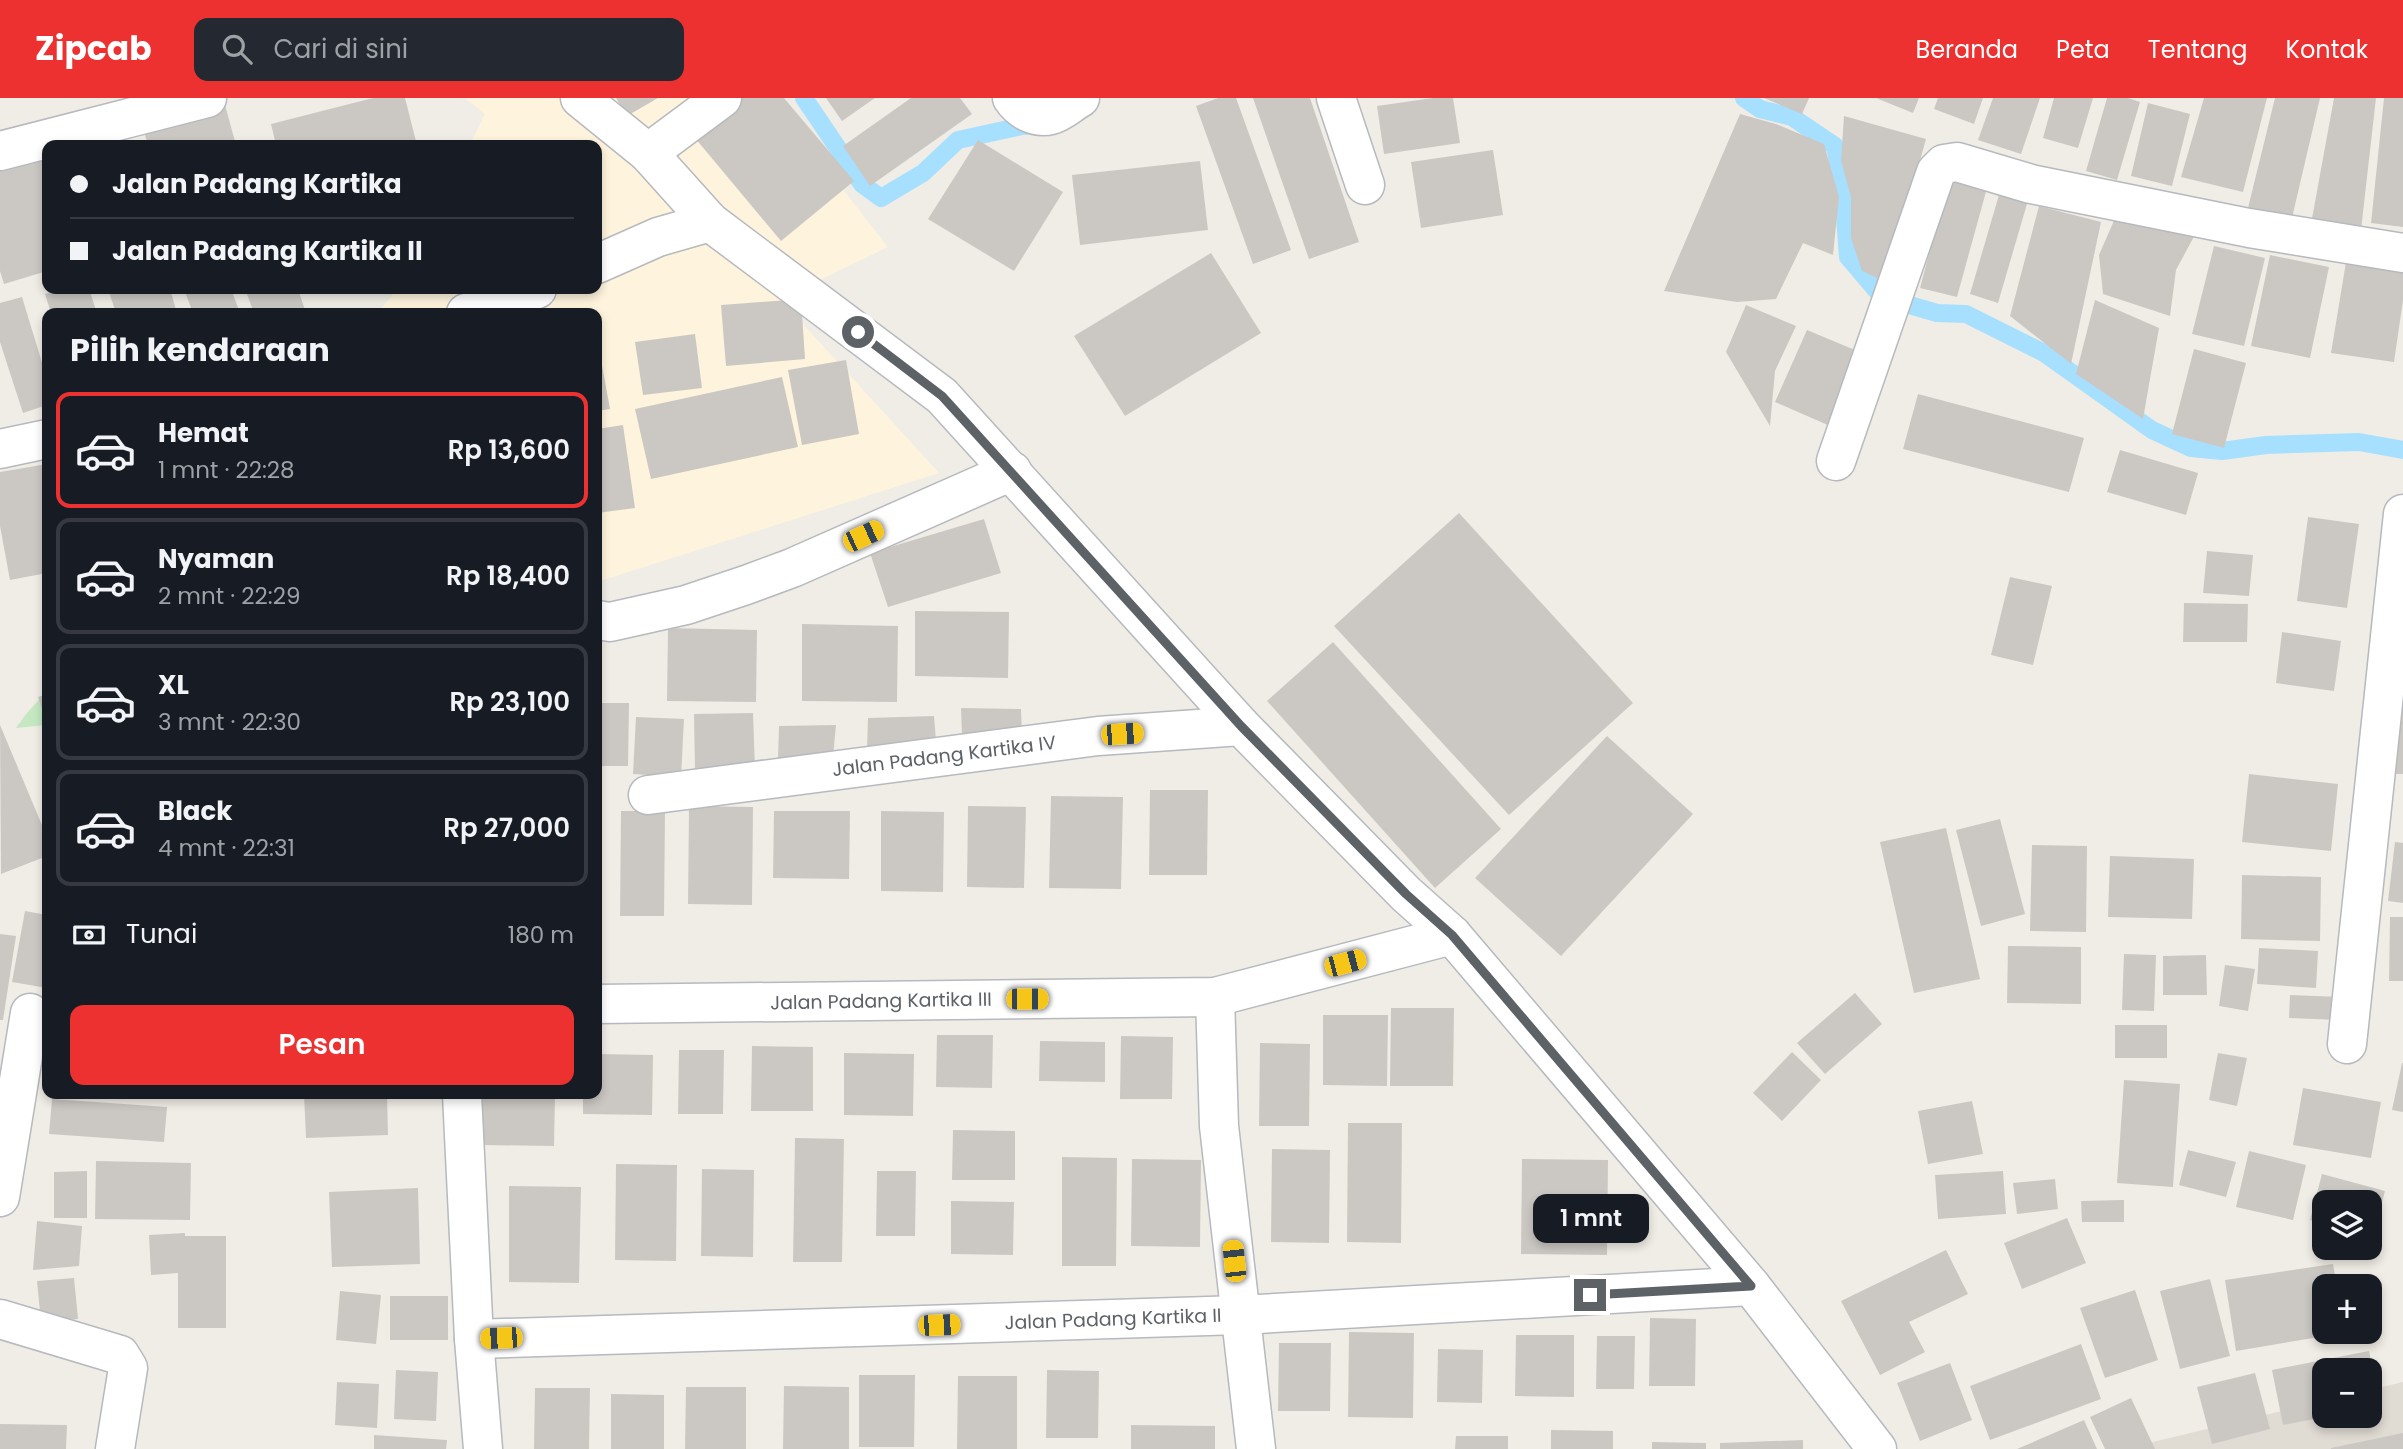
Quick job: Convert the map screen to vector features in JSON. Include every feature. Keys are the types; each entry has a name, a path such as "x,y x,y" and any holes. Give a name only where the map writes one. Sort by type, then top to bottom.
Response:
{"street":[{"path":"43,140 207,98"},
{"path":"580,98 648,153 710,222 942,396 1241,726 1406,894 1452,935 1751,1286 1877,1449"},
{"path":"648,153 722,98"},
{"path":"1012,98 1018,108 1032,114 1051,115 1080,98"},
{"path":"1336,98 1365,185"},
{"path":"0,151 42,140"},
{"path":"1836,461 1936,172 1944,164 1957,162 2031,184 2249,228 2403,253"},
{"path":"602,262 658,237 710,222"},
{"path":"481,308 522,294"},
{"path":"0,449 42,440"},
{"path":"602,628 686,605 792,568 1012,471"},
{"path":"2347,1044 2403,514"},
{"name":"Jalan Padang Kartika IV","path":"648,795 1098,736 1241,726"},
{"name":"Jalan Padang Kartika III","path":"602,1004 1215,997 1452,935"},
{"path":"1215,997 1219,1126 1256,1449"},
{"path":"0,1197 30,1013"},
{"path":"461,1099 474,1339 483,1449"},
{"name":"Jalan Padang Kartika II","path":"474,1339 1240,1315 1751,1286"},
{"path":"0,1319 120,1355 128,1368 115,1449"}],"shaded area":[{"path":"465,98 771,98 888,247 780,299 939,473 602,580 602,308 382,308 393,294 602,294 602,140 472,140 485,114"},
{"path":"2403,1382 2403,1449 2137,1449 2136,1446 2312,1404 2312,1428 2382,1428 2382,1387"}],"green space":[{"path":"42,696 42,725 16,728"}],"building":[{"path":"373,98 405,98 416,140 275,140 271,124"},
{"path":"616,98 658,98 627,116"},
{"path":"742,98 784,98 854,181 781,241 695,138"},
{"path":"826,98 875,98 842,121"},
{"path":"911,98 960,98 972,114 870,186 843,146"},
{"path":"1218,98 1236,98 1291,250 1253,264 1196,106"},
{"path":"1253,98 1310,98 1359,242 1309,259"},
{"path":"1453,98 1460,143 1384,154 1377,106"},
{"path":"1764,98 1809,98 1802,114"},
{"path":"1876,98 1919,98 1913,113"},
{"path":"1938,98 1983,98 1974,124 1934,109"},
{"path":"1993,98 2040,98 2021,154 1978,140"},
{"path":"2054,98 2093,98 2078,148 2043,138"},
{"path":"2107,98 2128,98 2140,102 2117,180 2086,171"},
{"path":"2204,98 2267,98 2243,192 2181,177"},
{"path":"2275,98 2320,98 2292,218 2248,208"},
{"path":"2334,98 2376,98 2361,230 2311,224"},
{"path":"2384,98 2403,98 2403,227 2371,223"},
{"path":"2148,103 2190,114 2172,186 2131,176"},
{"path":"225,105 235,140 147,140 143,128"},
{"path":"1740,114 1776,124 1824,144 1839,197 1833,255 1803,243 1776,299 1737,302 1664,291"},
{"path":"1844,116 1926,139 1886,282 1862,271 1851,238 1851,197 1841,161"},
{"path":"978,140 1063,192 1014,271 928,219"},
{"path":"1493,150 1503,215 1421,228 1411,162"},
{"path":"42,156 42,273 4,284 0,271 0,169"},
{"path":"1200,161 1208,230 1080,245 1072,175"},
{"path":"1949,178 1987,188 1957,297 1920,288"},
{"path":"2001,188 2029,197 1998,303 1970,294"},
{"path":"2039,206 2101,222 2071,364 2010,316"},
{"path":"2116,216 2198,229 2176,270 2170,316 2103,294 2099,255"},
{"path":"2214,246 2265,258 2244,346 2192,334"},
{"path":"1211,253 1261,333 1125,416 1074,336"},
{"path":"2270,255 2329,267 2310,358 2251,346"},
{"path":"2346,262 2403,271 2403,300 2394,362 2331,353"},
{"path":"45,294 91,294 95,308 49,308"},
{"path":"110,294 171,294 176,308 114,308"},
{"path":"186,294 233,294 238,308 191,308"},
{"path":"247,294 300,294 304,308 252,308"},
{"path":"22,297 42,363 42,407 23,413 0,342 0,303"},
{"path":"801,299 805,359 726,366 721,305"},
{"path":"2095,300 2159,328 2143,419 2076,374"},
{"path":"1746,305 1796,326 1775,371 1770,426 1726,352"},
{"path":"1807,330 1862,353 1830,426 1775,402"},
{"path":"695,334 702,388 643,395 635,342"},
{"path":"2194,349 2246,363 2224,448 2172,434"},
{"path":"846,360 859,434 802,445 788,370"},
{"path":"602,365 610,409 602,410"},
{"path":"782,377 798,447 651,479 635,409"},
{"path":"1918,394 2084,438 2069,492 1903,449"},
{"path":"623,425 635,508 602,512 602,428"},
{"path":"2120,450 2198,473 2186,515 2107,492"},
{"path":"42,465 42,574 10,580 0,526 0,472"},
{"path":"1459,513 1633,703 1509,815 1334,626"},
{"path":"2308,517 2359,524 2347,608 2297,601"},
{"path":"984,519 1001,573 888,607 870,553"},
{"path":"2207,551 2253,555 2249,596 2203,593"},
{"path":"2010,577 2052,586 2033,665 1991,655"},
{"path":"2184,603 2248,604 2247,642 2183,642"},
{"path":"915,611 1009,612 1008,678 915,676"},
{"path":"802,624 898,626 897,702 802,701"},
{"path":"668,628 757,630 756,702 667,701"},
{"path":"2282,632 2341,641 2334,691 2276,683"},
{"path":"1333,642 1501,829 1435,888 1267,701"},
{"path":"2403,690 2403,774 2393,774"},
{"path":"602,703 629,703 628,766 602,766"},
{"path":"961,708 1021,709 1022,735 962,736"},
{"path":"753,713 755,770 695,771 694,714"},
{"path":"934,716 936,741 867,751 868,718"},
{"path":"636,717 684,719 681,777 633,774"},
{"path":"0,725 42,825 42,858 1,874"},
{"path":"836,725 833,757 778,759 779,726"},
{"path":"1607,736 1693,814 1561,956 1475,878"},
{"path":"2249,774 2338,784 2331,851 2242,842"},
{"path":"1150,790 1208,790 1207,875 1149,875"},
{"path":"1051,796 1123,797 1121,889 1049,888"},
{"path":"689,806 753,807 752,905 688,904"},
{"path":"968,806 1026,807 1024,888 967,887"},
{"path":"621,811 665,811 664,916 620,916"},
{"path":"774,811 850,811 849,879 773,878"},
{"path":"881,811 944,812 943,892 881,891"},
{"path":"2000,819 2025,914 1981,926 1956,830"},
{"path":"1946,828 1980,979 1914,993 1880,842"},
{"path":"2395,842 2403,843 2403,903 2388,901"},
{"path":"2032,845 2087,846 2086,932 2030,931"},
{"path":"2110,856 2194,859 2192,919 2108,917"},
{"path":"2242,875 2321,877 2320,941 2241,939"},
{"path":"25,911 42,914 42,987 12,982"},
{"path":"2390,917 2403,917 2403,981 2389,981"},
{"path":"0,934 16,936 3,1020 0,1020"},
{"path":"2008,946 2081,947 2081,1004 2007,1003"},
{"path":"2259,948 2318,951 2316,988 2257,984"},
{"path":"2124,954 2156,955 2154,1011 2122,1010"},
{"path":"2206,955 2207,995 2163,995 2163,956"},
{"path":"2225,965 2255,969 2248,1011 2219,1006"},
{"path":"1855,993 1882,1024 1825,1074 1797,1043"},
{"path":"2290,995 2340,997 2339,1020 2289,1018"},
{"path":"1391,1008 1454,1008 1453,1086 1390,1086"},
{"path":"1323,1015 1388,1015 1387,1086 1323,1085"},
{"path":"2115,1025 2167,1025 2167,1058 2115,1058"},
{"path":"937,1035 993,1035 992,1088 936,1087"},
{"path":"1121,1036 1173,1037 1172,1099 1120,1099"},
{"path":"1040,1041 1105,1042 1105,1082 1039,1081"},
{"path":"1260,1043 1310,1044 1309,1126 1259,1126"},
{"path":"752,1046 813,1047 813,1111 751,1111"},
{"path":"679,1050 724,1050 723,1114 678,1114"},
{"path":"1792,1052 1821,1080 1782,1121 1753,1093"},
{"path":"844,1053 914,1054 913,1116 844,1115"},
{"path":"2218,1053 2247,1058 2237,1106 2209,1100"},
{"path":"602,1054 653,1055 652,1115 583,1114 583,1099 602,1099"},
{"path":"2403,1063 2403,1112 2392,1110"},
{"path":"2124,1080 2180,1084 2173,1187 2117,1183"},
{"path":"2303,1088 2381,1102 2371,1158 2293,1145"},
{"path":"52,1099 167,1107 164,1142 49,1134"},
{"path":"304,1099 387,1099 388,1135 306,1138"},
{"path":"483,1099 555,1099 554,1146 483,1145"},
{"path":"1972,1101 1983,1154 1928,1164 1918,1111"},
{"path":"1348,1123 1402,1123 1401,1243 1347,1242"},
{"path":"953,1130 1015,1131 1015,1180 952,1180"},
{"path":"795,1138 844,1139 842,1262 793,1262"},
{"path":"1272,1149 1330,1150 1329,1243 1271,1242"},
{"path":"2188,1150 2236,1162 2226,1197 2179,1185"},
{"path":"2249,1151 2306,1165 2293,1220 2236,1207"},
{"path":"1062,1157 1117,1158 1116,1266 1062,1266"},
{"path":"1132,1159 1201,1160 1200,1247 1131,1246"},
{"path":"1522,1159 1608,1160 1607,1255 1521,1254"},
{"path":"96,1161 191,1163 190,1220 95,1219"},
{"path":"616,1164 677,1165 676,1261 615,1260"},
{"path":"702,1169 754,1170 753,1257 701,1256"},
{"path":"87,1171 87,1218 54,1218 54,1172"},
{"path":"877,1171 916,1171 915,1236 876,1236"},
{"path":"2003,1171 2006,1214 1938,1219 1935,1175"},
{"path":"2322,1174 2381,1190 2318,1190"},
{"path":"2055,1179 2058,1209 2017,1214 2013,1183"},
{"path":"509,1186 581,1187 579,1283 509,1282"},
{"path":"418,1188 420,1264 332,1267 329,1192"},
{"path":"2124,1200 2124,1222 2082,1222 2081,1201"},
{"path":"951,1201 1014,1202 1013,1255 951,1254"},
{"path":"2067,1218 2086,1263 2022,1289 2004,1243"},
{"path":"37,1221 82,1226 79,1266 33,1270"},
{"path":"185,1233 185,1236 226,1236 226,1328 178,1328 178,1273 151,1275 149,1235"},
{"path":"1946,1250 1968,1294 1909,1322 1925,1352 1880,1375 1841,1301"},
{"path":"2333,1264 2335,1274 2312,1274 2312,1338 2236,1351 2225,1280"},
{"path":"74,1278 78,1319 41,1322 37,1281"},
{"path":"2210,1279 2230,1356 2180,1369 2160,1291"},
{"path":"2135,1290 2158,1360 2105,1378 2080,1308"},
{"path":"340,1291 381,1295 376,1344 336,1340"},
{"path":"390,1296 448,1296 448,1340 390,1340"},
{"path":"1650,1318 1696,1319 1695,1386 1649,1386"},
{"path":"1349,1332 1414,1333 1413,1418 1348,1417"},
{"path":"1516,1335 1574,1335 1574,1397 1515,1396"},
{"path":"1597,1336 1635,1336 1634,1389 1596,1389"},
{"path":"1279,1343 1331,1343 1330,1411 1278,1411"},
{"path":"2081,1344 2101,1399 1990,1440 1970,1386"},
{"path":"1438,1349 1483,1350 1482,1403 1437,1402"},
{"path":"2369,1351 2370,1358 2333,1358"},
{"path":"2312,1362 2312,1419 2283,1425 2272,1370"},
{"path":"1950,1363 1972,1420 1920,1441 1897,1383"},
{"path":"396,1370 438,1372 436,1421 394,1419"},
{"path":"1047,1370 1099,1371 1098,1438 1046,1438"},
{"path":"2255,1373 2270,1429 2212,1444 2197,1387"},
{"path":"859,1375 915,1375 914,1447 859,1447"},
{"path":"958,1376 1017,1376 1017,1449 957,1449"},
{"path":"337,1382 379,1384 377,1428 335,1425"},
{"path":"784,1386 849,1387 849,1449 783,1449"},
{"path":"686,1387 746,1387 746,1449 685,1449"},
{"path":"535,1388 590,1388 589,1449 534,1449"},
{"path":"611,1394 664,1395 664,1449 611,1449"},
{"path":"2131,1398 2155,1449 2105,1449 2090,1417"},
{"path":"2084,1420 2097,1449 2017,1449"},
{"path":"0,1424 67,1425 66,1449 0,1449"},
{"path":"1131,1425 1215,1426 1215,1449 1131,1449"},
{"path":"1551,1430 1613,1431 1613,1449 1551,1449"},
{"path":"2403,1433 2403,1449 2331,1449 2331,1448"},
{"path":"374,1435 447,1440 446,1449 374,1449"},
{"path":"1456,1436 1508,1436 1508,1449 1455,1449"},
{"path":"1803,1440 1803,1449 1720,1449 1720,1443"},
{"path":"1652,1442 1706,1443 1706,1449 1652,1449"}],"waterway":[{"path":"804,98 862,184 881,198 923,173 958,140 1038,125"},
{"path":"1744,98 1760,109 1792,117 1835,146 1843,190 1848,257 1882,297 1937,313 1966,314 2044,353 2152,430 2191,448 2222,451 2266,445 2359,442 2403,450"}],"route":[{"path":"858,332 942,396 1241,726 1406,894 1452,935 1751,1286 1590,1295"}]}
